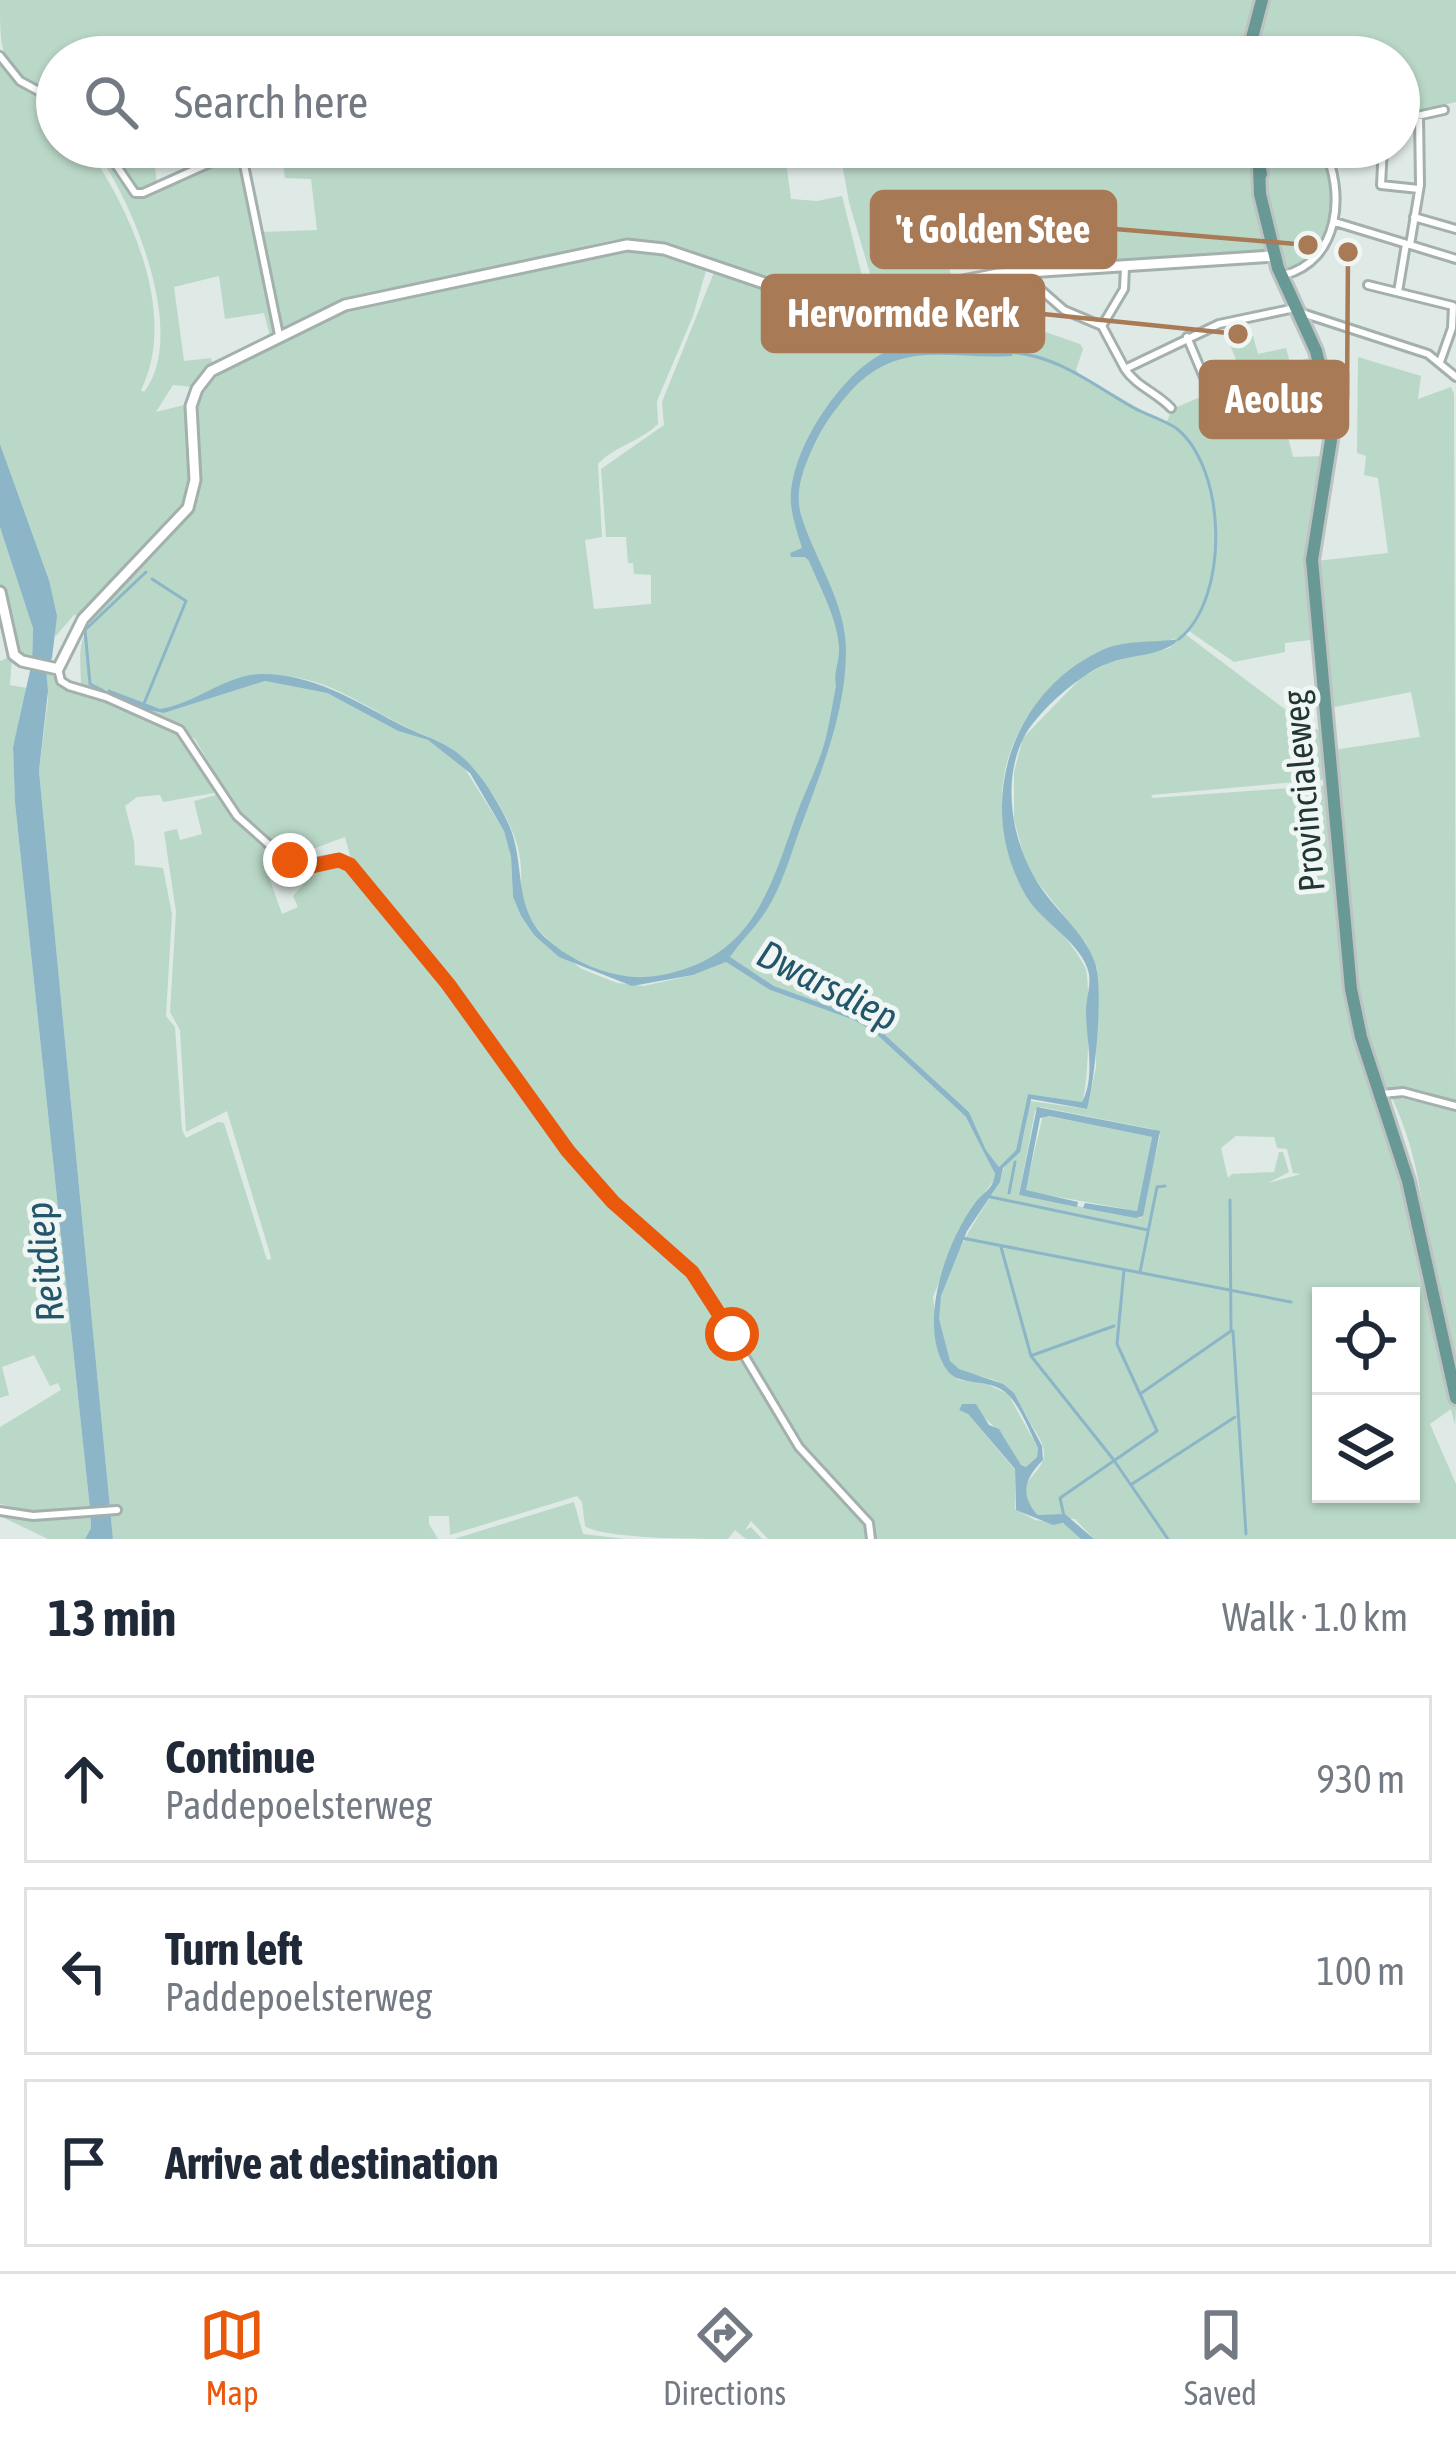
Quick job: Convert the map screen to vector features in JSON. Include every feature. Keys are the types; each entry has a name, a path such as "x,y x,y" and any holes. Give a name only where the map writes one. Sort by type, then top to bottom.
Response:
{"main road":[{"path":"1252,36 1262,0"},
{"name":"Provincialeweg","path":"1258,168 1274,256 1319,359 1330,409 1331,440 1312,560 1351,989 1361,1037 1408,1181 1456,1398"}],"street":[{"path":"0,56 20,81 36,90"},
{"path":"1420,116 1444,110"},
{"path":"118,168 135,193 143,193 200,168"},
{"path":"245,168 279,335"},
{"path":"1280,276 1312,260 1335,223 1330,168"},
{"path":"1382,168 1382,185 1419,189"},
{"path":"1398,292 1419,168"},
{"path":"1414,217 1456,229"},
{"path":"1335,223 1456,259"},
{"path":"52,667 83,619 188,508 195,480 190,412 197,388 211,371 345,305 618,246 673,251 805,297 837,303 873,300 957,280 1274,256"},
{"path":"1102,326 1125,287 1125,267"},
{"path":"1028,273 1064,310 1102,326 1134,381 1172,408"},
{"path":"1368,285 1453,306 1452,328 1440,362"},
{"path":"1125,369 1187,337 1229,322 1297,311 1366,337 1409,346 1440,362 1456,377"},
{"path":"1187,337 1211,394"},
{"path":"0,592 12,653 52,667 64,683 180,730 237,817 276,851 304,865 339,860 350,865 448,984 568,1151 613,1202 699,1280 799,1447 869,1523 871,1539"},
{"path":"1382,1094 1403,1092 1456,1106"},
{"path":"0,1511 27,1516 114,1510"}],"green space":[{"path":"0,0 1259,0 1249,36 36,36 36,86 14,71 1,37"},
{"path":"1266,0 1456,0 1456,102 1420,110 1420,36 1256,36"},
{"path":"0,56 21,83 36,90 36,168 100,168 134,233 145,265 155,330 141,390 144,392 156,367 158,303 138,232 107,168 116,168 132,193 152,193 211,168 243,168 277,332 270,336 264,313 225,319 219,276 174,287 184,361 211,358 213,366 192,387 173,385 156,412 188,404 189,502 85,613 74,615 55,637 49,580 0,444"},
{"path":"121,168 155,168 157,184 136,191"},
{"path":"284,168 787,168 791,199 842,196 867,296 802,291 678,249 613,240 341,302 282,330 262,232 317,230 311,179 285,178"},
{"path":"843,168 1255,168 1252,175 1267,254 1047,264 1019,224 940,228 951,275 876,294"},
{"path":"1263,168 1327,168 1331,203 1324,237 1315,252 1285,272 1266,200 1269,192"},
{"path":"617,250 652,252 707,267 693,316 657,401 658,424 598,464 602,537 585,540 594,609 651,604 651,575 634,574 626,537 606,537 601,469 664,425 662,402 715,270 813,306 836,309 1014,276 1004,300 1016,307 1011,320 1080,344 1079,374 1166,424 1172,409 1198,398 1210,406 1219,429 1257,411 1228,340 1253,336 1258,354 1286,348 1290,363 1309,358 1312,366 1266,383 1272,398 1296,390 1300,400 1322,394 1324,407 1283,417 1293,457 1325,456 1310,532 1311,640 1285,643 1285,652 1234,662 1189,631 1185,634 1325,734 1330,779 1151,795 1331,785 1344,953 1416,1226 1412,1230 1417,1231 1456,1408 1455,1425 1451,1409 1430,1424 1456,1484 1456,1539 1094,1539 1075,1519 1038,1515 1025,1494 1043,1460 1038,1435 1008,1390 954,1366 940,1340 938,1317 950,1268 1005,1166 1019,1150 1030,1101 1087,1109 1096,1067 1097,968 1086,943 1027,869 1014,819 1014,772 1023,738 1081,678 1108,663 1170,648 1176,638 1106,649 1073,668 1034,707 1009,754 1002,807 1010,858 1022,884 1085,967 1088,1034 1082,1102 1028,1094 1016,1150 999,1167 969,1112 870,1021 774,986 729,957 745,937 702,963 641,978 608,974 560,950 527,912 518,848 496,800 467,761 439,742 338,691 299,678 257,676 160,710 113,691 81,685 81,645 91,624 87,620 160,549 192,505 199,471 195,414 201,396 234,363 307,325 348,310","holes":["1041,1107 1152,1129 1160,1135 1141,1218 1019,1195 1035,1111","1236,1136 1274,1137 1277,1148 1287,1149 1293,1173 1301,1174 1268,1183 1289,1172 1279,1152 1274,1172 1228,1178 1221,1148"]},
{"path":"1358,357 1421,376 1418,399 1451,387 1454,394 1456,1104 1381,1087 1357,1004 1333,750 1420,737 1411,692 1329,708 1316,561 1388,553 1378,478 1364,475 1366,456 1357,453"},
{"path":"0,527 33,622 32,662 17,654 0,585"},
{"path":"12,656 10,685 27,688 13,747 15,803 90,1509 29,1511 0,1504 0,1427 61,1390 58,1383 50,1386 34,1355 2,1367 9,1395 0,1398 0,661"},
{"path":"46,669 63,686 178,731 216,786 214,793 163,802 160,795 137,797 125,806 135,865 163,868 172,914 166,1016 175,1027 182,1130 186,1138 224,1123 267,1260 270,1254 227,1111 186,1132 180,1030 170,1012 176,912 164,832 177,829 180,840 202,834 194,801 219,794 253,835 296,865 269,877 282,914 298,907 293,896 320,866 339,863 348,870 451,994 574,1164 698,1283 802,1456 868,1527 869,1539 768,1539 751,1521 745,1530 751,1527 762,1539 746,1539 735,1530 728,1539 611,1534 585,1526 577,1496 450,1535 449,1516 429,1516 438,1539 113,1539 39,771 48,699"},
{"path":"265,681 327,693 398,731 428,740 462,764 504,831 513,897 521,916 534,935 582,969 617,983 644,986 726,962 770,990 854,1020 874,1032 970,1121 996,1177 963,1223 933,1297 941,1360 959,1380 987,1384 1008,1394 1038,1448 1037,1457 1026,1467 1021,1465 977,1406 962,1404 959,1410 967,1413 1015,1470 1015,1509 1035,1520 1065,1524 1081,1539 876,1539 875,1526 801,1445 703,1279 616,1201 584,1163 447,977 352,863 345,837 291,857 237,811 195,739 146,710 164,713"},
{"path":"1391,1096 1456,1110 1456,1379 1432,1283 1416,1172"},
{"path":"1043,1115 1152,1137 1137,1211 1025,1191"},
{"path":"574,1502 583,1534 626,1539 454,1539"},
{"path":"0,1512 18,1516 90,1513 91,1528 85,1539 48,1539"}],"water":[{"path":"923,345 1013,350 1012,356 925,355 887,364 850,392 814,445 801,479 799,506 841,617 846,653 842,697 782,880 764,914 730,957 774,986 870,1021 969,1112 999,1167 1016,1150 1028,1094 1082,1102 1089,1070 1085,963 1033,906 1011,862 1003,827 1009,758 1022,726 1067,672 1108,648 1179,639 1157,651 1101,667 1075,683 1038,717 1016,758 1014,821 1026,861 1086,944 1098,975 1093,1078 1087,1109 1031,1099 1020,1152 1003,1168 1000,1182 967,1231 941,1296 939,1319 950,1361 1014,1393 1042,1446 1043,1460 1027,1487 1032,1508 1038,1515 1065,1514 1094,1539 1081,1539 1063,1523 1053,1525 1016,1510 1015,1469 968,1414 959,1410 962,1404 976,1404 989,1425 999,1429 1021,1465 1026,1467 1037,1457 1038,1448 1010,1397 998,1388 952,1375 938,1352 934,1331 945,1261 964,1220 995,1174 966,1117 874,1032 854,1020 770,990 726,962 693,975 632,986 559,957 521,916 513,897 504,831 470,773 428,740 398,731 327,693 265,681 164,713 107,694 108,689 160,709 236,679 262,674 299,678 349,697 447,746 479,775 514,838 529,914 559,949 584,964 627,976 656,976 688,968 735,939 751,920 776,872 829,725 838,636 809,561 790,553 802,548 791,503 806,441 832,400 862,367 889,351"},
{"path":"0,444 49,580 57,616 52,658 46,668 39,771 113,1539 85,1539 91,1528 90,1509 15,803 13,747 32,662 33,628 0,527"},
{"path":"1037,1107 1160,1131 1143,1216 1083,1208 1085,1203 1137,1211 1152,1137 1049,1116 1040,1118 1026,1190 1078,1202 1077,1207 1019,1195"}],"waterway":[{"path":"1010,352 1044,359 1075,373 1176,428 1193,447 1213,502 1214,565 1196,620 1179,639"},
{"path":"106,692 90,684 85,630 146,572"},
{"path":"143,706 186,601 152,579"},
{"path":"1009,1193 1015,1162"},
{"path":"1140,1272 1157,1187 1165,1186"},
{"path":"986,1196 1148,1230"},
{"path":"1124,1270 1117,1344 1140,1394 1231,1331 1230,1200"},
{"path":"962,1238 1291,1302"},
{"path":"1001,1247 1031,1356 1113,1459 1168,1539"},
{"path":"1033,1355 1114,1326"},
{"path":"1233,1331 1246,1534"},
{"path":"1064,1516 1060,1498 1157,1431 1140,1394"},
{"path":"1132,1484 1235,1417"}],"place":[{"name":"'t Golden Stee","path":"1308,245"},
{"name":"Aeolus","path":"1348,252"},
{"name":"Hervormde Kerk","path":"1238,334"}],"route":[{"path":"290,860 312,866 334,860 350,865 448,984 568,1151 613,1202 692,1272 732,1334"}],"water label":[{"name":"Dwarsdiep","path":"828,985"},
{"name":"Reitdiep","path":"44,1262"}]}
